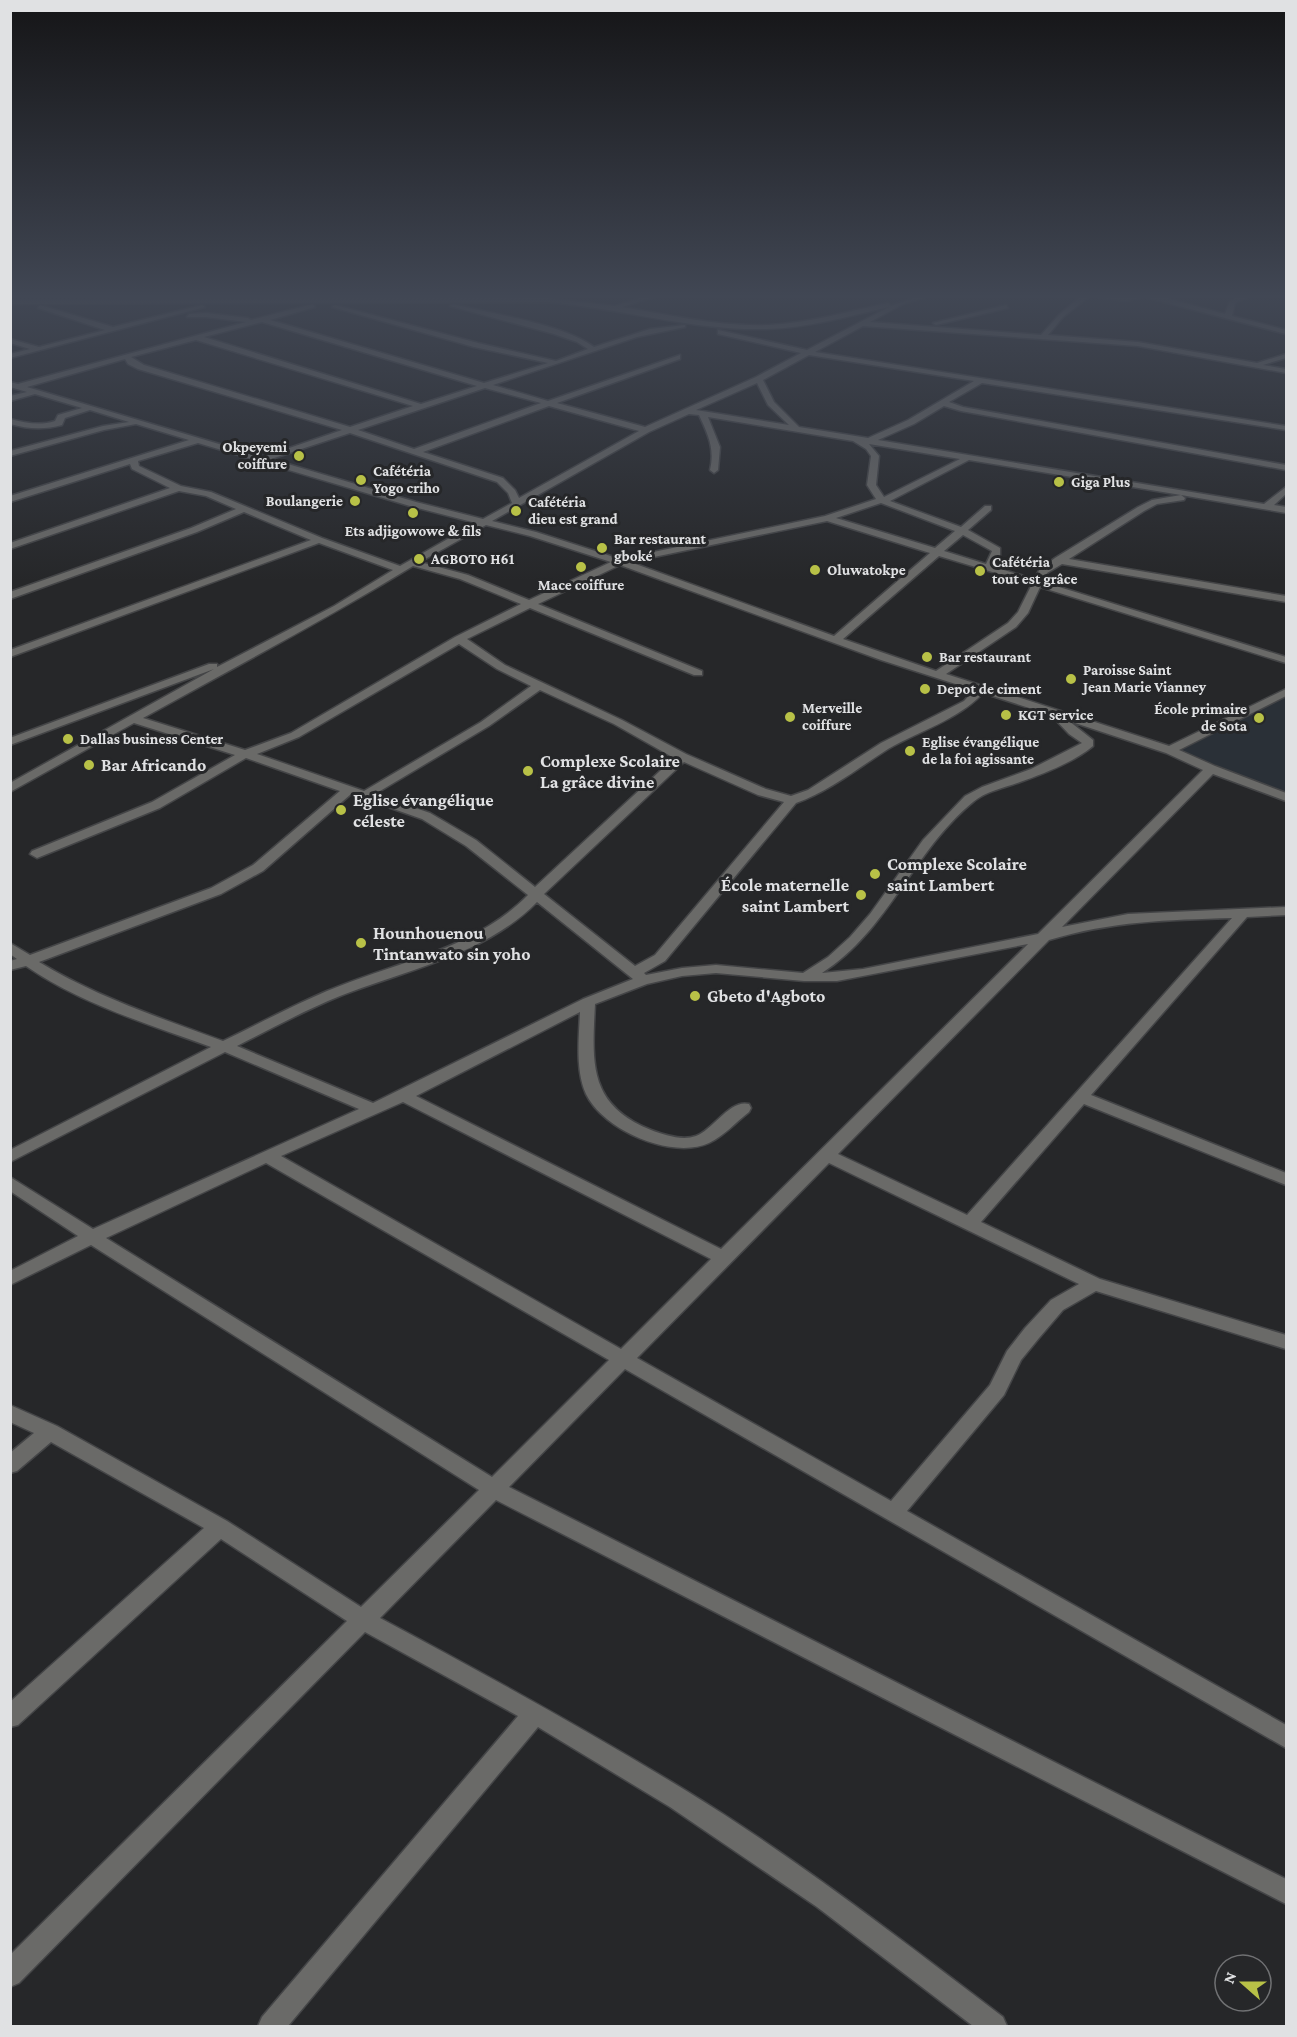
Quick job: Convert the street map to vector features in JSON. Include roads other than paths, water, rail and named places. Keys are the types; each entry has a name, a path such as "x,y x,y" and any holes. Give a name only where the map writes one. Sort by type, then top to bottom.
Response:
{"street":[{"path":"33,390 413,504 484,521 620,562 835,640 1170,750 1211,769 1287,797"},
{"path":"220,390 298,413 500,480 512,492 516,502"},
{"path":"368,390 423,407"},
{"path":"266,458 423,407 467,390"},
{"path":"503,390 646,430"},
{"path":"416,451 588,390"},
{"path":"10,788 262,647 338,608 516,502 646,430 734,390"},
{"path":"765,390 771,403 795,427"},
{"path":"871,440 964,390"},
{"path":"1045,390 1287,428"},
{"path":"10,399 37,391"},
{"path":"943,403 961,409 1287,468"},
{"path":"10,421 29,426 48,427 59,423 61,417 90,408"},
{"path":"687,411 1287,510"},
{"path":"702,413 718,449 714,470"},
{"path":"103,428 117,416"},
{"path":"10,454 103,428 140,423"},
{"path":"844,436 869,447 874,456 872,488 883,500 983,540 997,550 995,560 988,568"},
{"path":"10,499 198,440"},
{"path":"37,854 156,805 245,754 295,735 459,639 620,562 644,555 826,518 883,500 969,457"},
{"path":"134,460 135,467 178,488 208,494 242,510 401,570"},
{"path":"10,546 178,488"},
{"path":"1266,507 1287,490"},
{"path":"939,674 1012,625 1023,613 1043,571 1058,560 1155,502 1200,496"},
{"path":"835,640 988,508"},
{"path":"10,597 194,530 242,510"},
{"path":"826,518 1037,581 1287,660"},
{"path":"10,654 319,540"},
{"path":"1058,560 1287,599"},
{"path":"412,563 464,577 532,603 698,673"},
{"path":"459,639 501,667 618,722 682,757 762,792 792,800"},
{"path":"10,742 262,647"},
{"path":"365,795 477,729 538,686"},
{"path":"10,1279 267,1156 403,1096 638,976 660,958 792,800 812,793 885,746 968,703 982,688"},
{"path":"1170,750 1287,692"},
{"path":"804,977 823,968 844,952 866,929 941,828 972,797 1031,773 1082,749 1089,743 1073,732 1054,711"},
{"path":"133,719 245,754 426,816 442,824 471,843 638,976 716,969 804,977 863,973 1128,918 1287,911"},
{"path":"10,1157 224,1046 333,994 466,945 494,930 536,896 554,876 682,757"},
{"path":"10,1974 1211,769"},
{"path":"10,966 224,886 258,868 330,808 348,790"},
{"path":"969,1224 1244,912"},
{"path":"10,947 27,961 117,1006 224,1046 372,1108"},
{"path":"588,1002 585,1037 593,1092 599,1103 608,1111 638,1130 665,1141 683,1144 702,1140 742,1108"},
{"path":"403,1096 724,1258"},
{"path":"1081,1097 1137,1122 1287,1179"},
{"path":"826,1155 1094,1284 1287,1342"},
{"path":"267,1156 1287,1737"},
{"path":"10,1183 92,1238 494,1488 1287,1892"},
{"path":"893,1513 997,1390 1014,1356 1032,1333 1057,1305 1094,1284"},
{"path":"10,1413 50,1432 220,1527 363,1620 535,1713 678,1799 826,1898 988,2024"},
{"path":"10,1465 50,1432"},
{"path":"10,1717 220,1527"},
{"path":"271,2026 535,1713"}],"place":[{"name":"Okpeyemi coiffure","path":"299,456"},
{"name":"Cafétéria Yogo criho","path":"361,480"},
{"name":"Giga Plus","path":"1059,482"},
{"name":"Boulangerie","path":"355,501"},
{"name":"Cafétéria dieu est grand","path":"516,511"},
{"name":"Ets adjigowowe & fils","path":"413,513"},
{"name":"Bar restaurant gboké","path":"602,548"},
{"name":"AGBOTO H61","path":"419,559"},
{"name":"Mace coiffure","path":"581,567"},
{"name":"Oluwatokpe","path":"815,570"},
{"name":"Cafétéria tout est grâce","path":"980,571"},
{"name":"Bar restaurant","path":"927,657"},
{"name":"Paroisse Saint Jean Marie Vianney","path":"1071,679"},
{"name":"Depot de ciment","path":"925,689"},
{"name":"KGT service","path":"1006,715"},
{"name":"Merveille coiffure","path":"790,717"},
{"name":"École primaire de Sota","path":"1259,718"},
{"name":"Dallas business Center","path":"68,739"},
{"name":"Eglise évangélique de la foi agissante","path":"910,751"},
{"name":"Bar Africando","path":"89,765"},
{"name":"Complexe Scolaire La grâce divine","path":"528,771"},
{"name":"Eglise évangélique céleste","path":"341,810"},
{"name":"Complexe Scolaire saint Lambert","path":"875,874"},
{"name":"École maternelle saint Lambert","path":"861,895"},
{"name":"Hounhouenou Tintanwato sin yoho","path":"361,943"},
{"name":"Gbeto d'Agboto","path":"695,996"}]}
